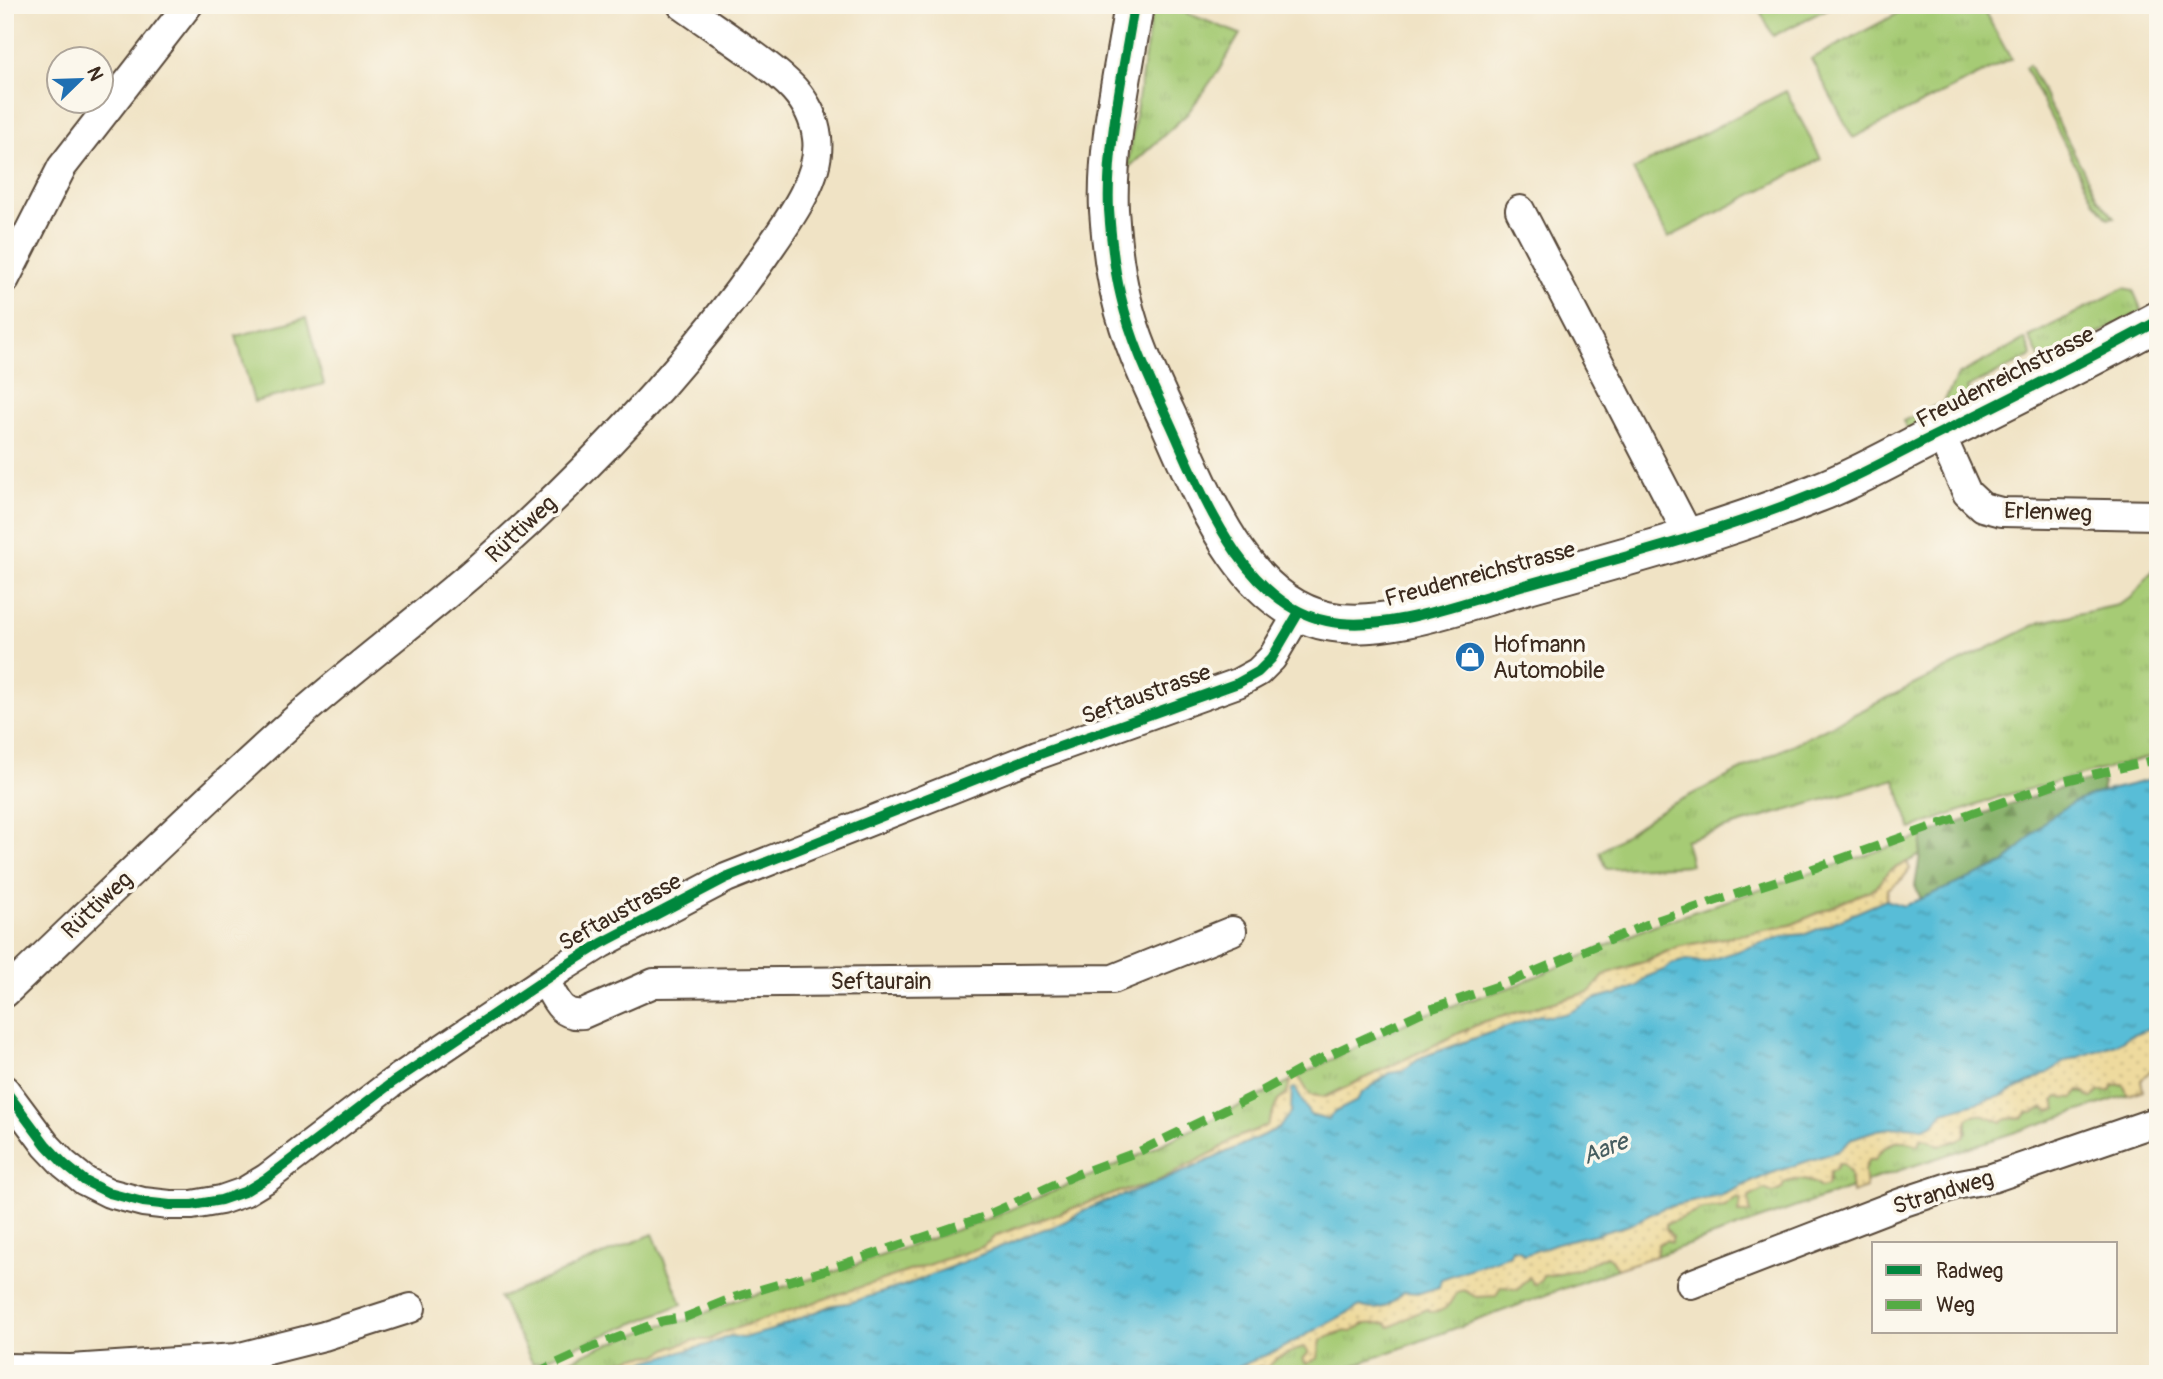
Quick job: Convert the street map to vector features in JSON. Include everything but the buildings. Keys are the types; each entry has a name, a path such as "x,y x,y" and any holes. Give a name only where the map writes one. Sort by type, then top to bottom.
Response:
{"street":[{"path":"5,279 62,167 188,5"},
{"name":"Rüttiweg","path":"5,993 286,727 476,570 549,504 645,405 728,308 778,235 814,171 817,156 813,120 805,103 786,78 682,5"},
{"name":"Freudenreichstrasse","path":"1134,5 1112,149 1109,205 1112,249 1121,299 1140,356 1192,472 1224,535 1248,568 1276,596 1299,612 1328,621 1382,623 1748,520 1822,491 2158,321"},
{"path":"1520,210 1689,538"},
{"name":"Erlenweg","path":"1940,433 1967,493 1982,507 2001,512 2158,515"},
{"name":"Seftaustrasse","path":"5,1090 46,1145 64,1164 109,1193 143,1202 192,1205 221,1200 244,1192 267,1178 393,1082 602,943 726,878 1037,755 1238,683 1258,673 1272,658 1299,612"},
{"name":"Seftaurain","path":"545,980 561,1008 575,1015 654,983 1113,979 1232,931"},
{"name":"Strandweg","path":"1691,1284 1901,1203 1955,1185 1992,1178 2158,1121"},
{"path":"5,1368 71,1369 236,1358 324,1336 411,1308"}],"green space":[{"path":"1153,5 1166,5 1240,34 1219,70 1187,114 1127,169"},
{"path":"1757,5 1828,5 1829,8 1773,36"},
{"path":"1914,5 1981,5 2011,59 1853,138 1811,59"},
{"path":"2029,65 2098,199 2114,217 2108,218 2094,201 2025,68"},
{"path":"1786,91 1821,159 1668,238 1633,170"},
{"path":"2124,288 2133,290 2142,311 2042,363 2029,337"},
{"path":"306,318 324,384 254,402 236,336"},
{"path":"2025,339 2032,356 1967,388 1971,398 1907,429 1903,421 1944,402 1958,375"},
{"path":"2158,564 2158,755 1999,797 1911,829 1895,779 1685,840 1691,865 1607,869 1600,852 1664,808 2041,622 2118,605 2131,598"},
{"path":"2101,778 2101,792 2074,802 2004,864 1921,899 1915,886 1923,836 2033,797"},
{"path":"1923,836 1920,855 1888,872 1875,888 1791,925 1677,947 1606,974 1590,992 1483,1022 1325,1097 1310,1096 1298,1076 1420,1016 1514,986 1654,925"},
{"path":"1290,1081 1287,1094 1278,1101 1267,1126 1233,1139 1218,1150 1149,1186 1119,1192 997,1235 982,1247 725,1332 709,1340 695,1340 669,1348 657,1355 634,1357 585,1374 540,1374 593,1350 660,1325 688,1320 736,1300 825,1275 985,1220 1142,1154"},
{"path":"2123,1084 2128,1095 1864,1182 1864,1170 1868,1160 1875,1160 1883,1149 1893,1143 1918,1145 1920,1139 1926,1138 1939,1145 1958,1141 1967,1132 1967,1119 1975,1115 1986,1114 1997,1120 2024,1117 2035,1110 2057,1109 2054,1101 2058,1097 2080,1092 2093,1098 2100,1091 2110,1091 2113,1085"},
{"path":"1843,1163 1850,1173 1851,1188 1656,1256 1658,1244 1667,1240 1672,1242 1666,1224 1703,1209 1725,1207 1736,1198 1748,1202 1749,1197 1764,1189 1795,1180 1807,1181 1821,1188 1829,1181 1830,1170 1835,1170 1838,1164"},
{"path":"653,1234 682,1304 533,1364 500,1298"},
{"path":"1606,1256 1617,1269 1330,1374 1242,1374 1260,1366 1267,1368 1277,1358 1303,1347 1318,1358 1320,1340 1364,1324 1389,1322 1413,1315 1452,1299 1456,1292 1464,1290 1476,1297 1486,1296 1501,1286 1529,1277 1576,1270"}],"sand":[{"path":"1907,862 1910,869 1888,889 1886,900 1891,907 704,1374 585,1374 634,1357 657,1355 669,1348 695,1340 709,1340 725,1332 982,1247 997,1235 1119,1192 1149,1186 1218,1150 1233,1139 1267,1126 1278,1101 1287,1094 1290,1081 1298,1076 1310,1095 1326,1097 1483,1022 1590,992 1606,974 1647,961 1677,947 1791,925 1875,888 1888,872"},
{"path":"2158,985 2158,1067 2141,1080 2143,1090 2128,1095 2123,1084 2113,1085 2110,1091 2099,1091 2093,1098 2079,1091 2073,1098 2057,1097 2054,1101 2057,1109 2049,1111 2043,1107 2033,1113 2027,1112 2024,1117 2002,1122 1985,1115 1972,1116 1967,1119 1963,1138 1955,1141 1940,1145 1920,1139 1918,1145 1898,1141 1888,1145 1875,1160 1868,1160 1864,1170 1866,1188 1852,1193 1850,1173 1843,1164 1838,1164 1835,1170 1830,1171 1827,1186 1821,1188 1808,1181 1794,1180 1784,1183 1782,1189 1773,1193 1764,1189 1749,1197 1750,1213 1739,1213 1741,1199 1736,1198 1725,1207 1703,1209 1666,1224 1672,1242 1667,1240 1658,1244 1656,1256 1617,1269 1606,1256 1576,1270 1543,1276 1540,1282 1534,1284 1529,1277 1518,1290 1501,1286 1496,1296 1476,1297 1464,1290 1457,1292 1441,1310 1430,1312 1427,1309 1390,1327 1386,1323 1364,1324 1352,1332 1342,1331 1321,1340 1318,1358 1306,1364 1303,1359 1309,1352 1303,1347 1277,1358 1267,1368 1260,1366 1242,1374 1173,1374 1223,1373 1231,1370 1233,1360 1276,1351 1326,1318"}],"water":[{"name":"Aare","path":"2158,778 2158,1025 2129,1036 2119,1043 2067,1061 2001,1096 1943,1112 1934,1124 1924,1128 1906,1126 1877,1130 1853,1138 1838,1151 1772,1173 1720,1196 1663,1208 1629,1225 1560,1242 1524,1255 1519,1250 1512,1249 1510,1255 1441,1279 1439,1287 1420,1293 1404,1292 1379,1309 1360,1306 1280,1349 1222,1374 614,1374 636,1364 730,1336 743,1338 772,1330 833,1305 909,1284 1055,1226 1095,1206 1165,1179 1279,1128 1291,1112 1292,1089 1295,1088 1310,1115 1328,1120 1333,1113 1357,1101 1361,1094 1390,1073 1402,1071 1422,1057 1540,1015 1566,1013 1594,999 1615,995 1638,986 1646,977 1672,964 1686,960 1704,962 1783,936 1806,934 1886,900 1904,906 2004,864 2047,819 2074,802 2101,792"}],"marked path":[{"path":"533,1374 592,1347 662,1321 686,1317 735,1297 823,1271 983,1217 1075,1175 1140,1151 1253,1096 1318,1060 1420,1013 1512,981 1655,921 2060,782 2158,759"}],"cycle path":[{"path":"1134,5 1117,108 1109,186 1115,265 1130,329 1196,481 1229,541 1248,569 1271,592 1297,610 1327,621 1374,623 1424,614 1670,544 1781,507 1858,475 2158,321"},
{"path":"5,1090 46,1145 64,1164 85,1181 109,1193 143,1202 192,1205 221,1200 244,1192 267,1178 393,1082 602,943 726,878 1037,755 1238,683 1258,672 1272,658 1299,612"}],"place":[{"name":"Hofmann Automobile","path":"1470,657"}]}
